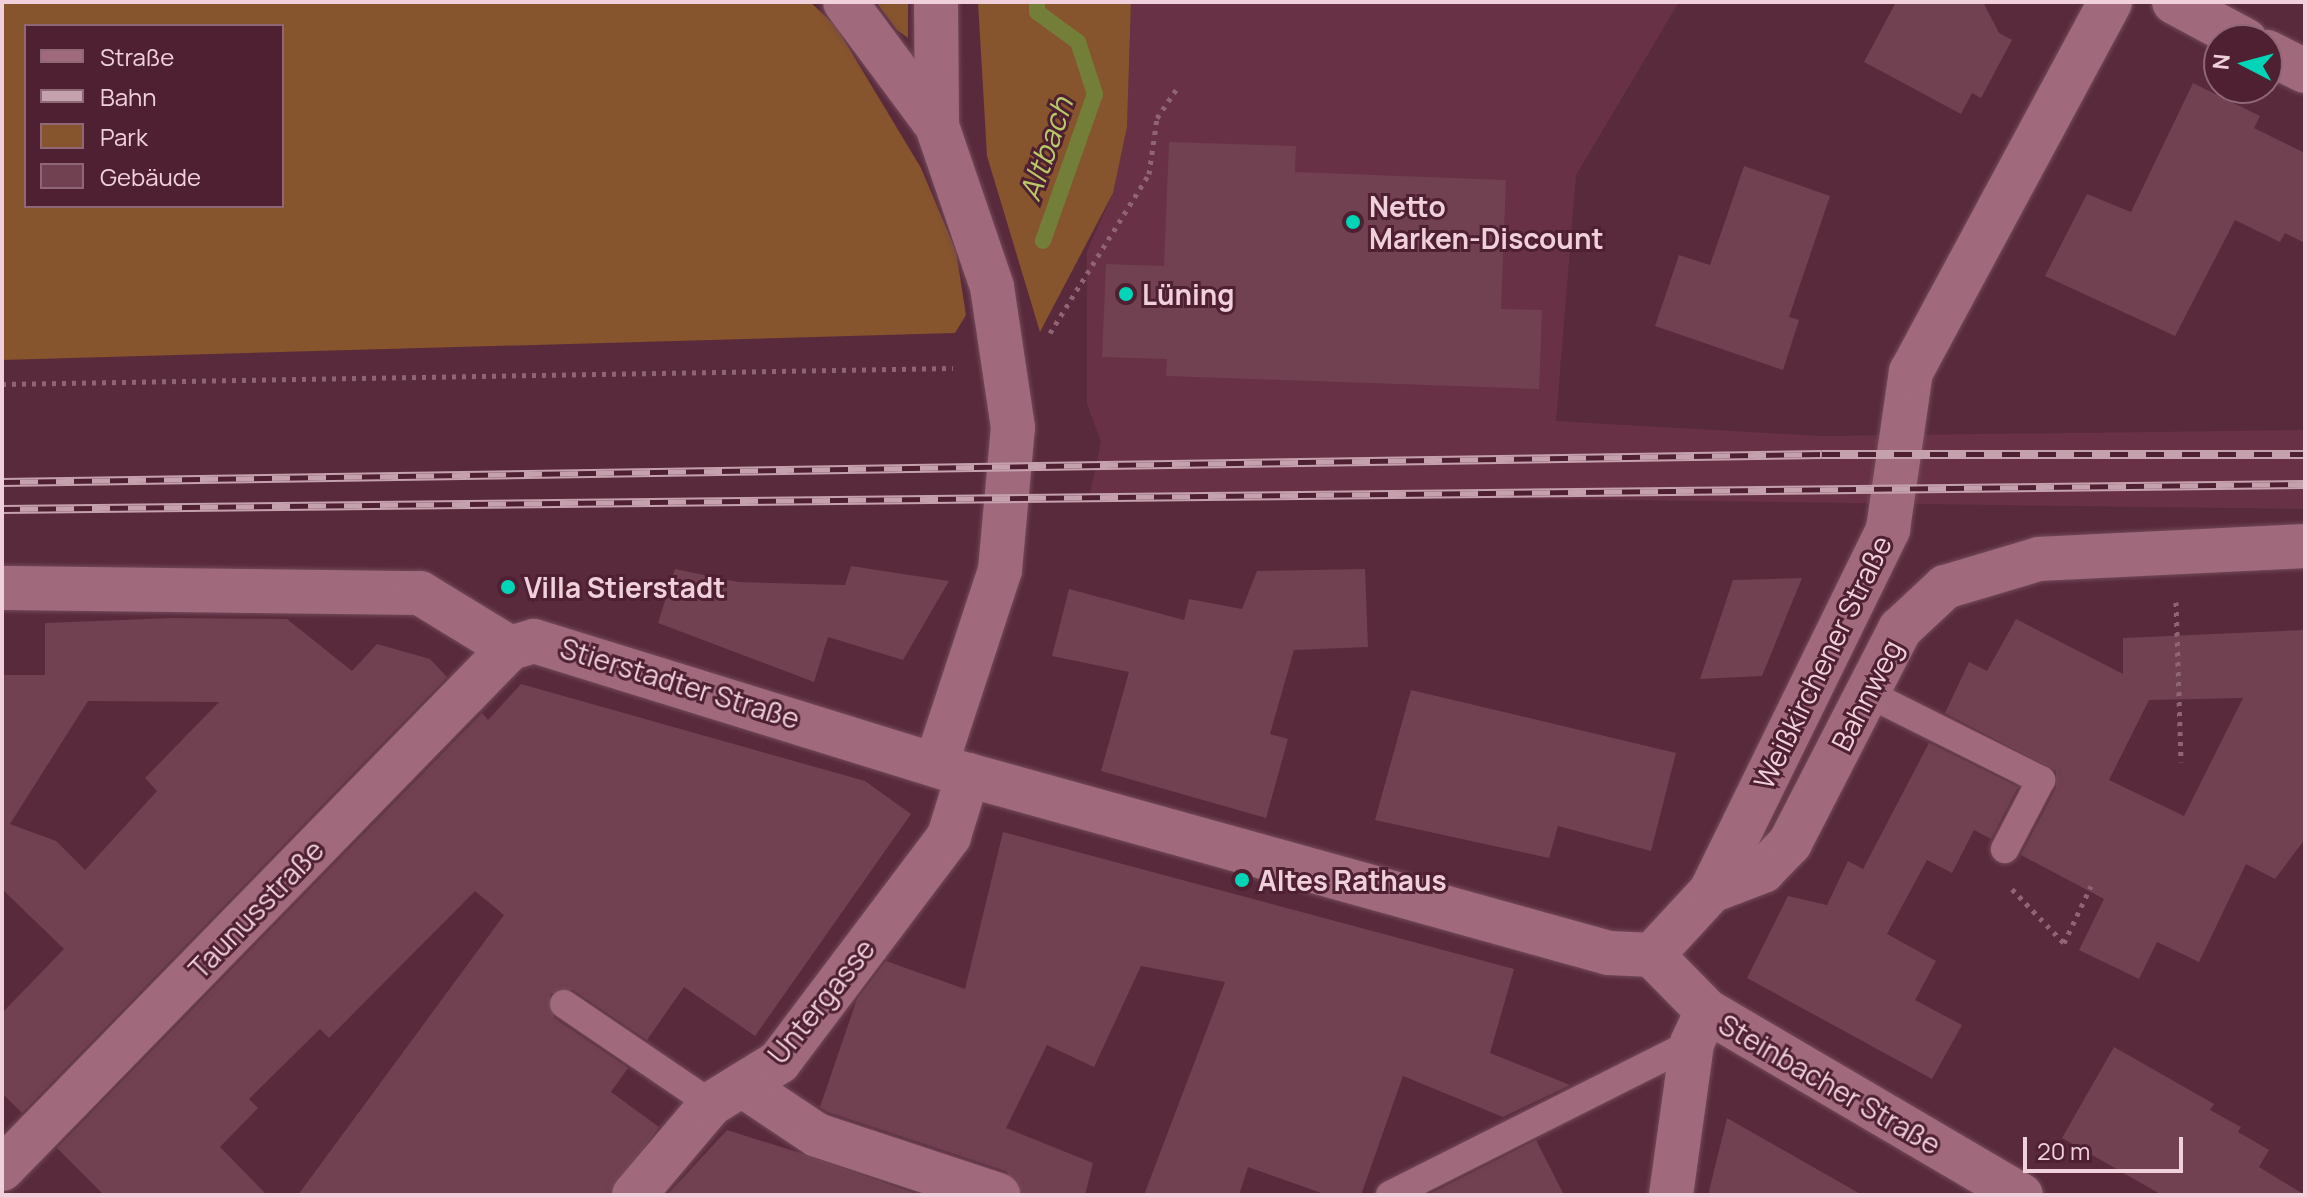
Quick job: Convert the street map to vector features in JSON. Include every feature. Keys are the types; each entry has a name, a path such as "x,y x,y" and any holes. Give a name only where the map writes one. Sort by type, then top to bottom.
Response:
{"street":[{"path":"845,2 937,126 992,287 1005,368 1013,427 1000,570 953,768"},
{"path":"936,2 937,126"},
{"name":"Weißkirchener Straße","path":"1652,955 1711,891 1888,529 1911,372 2110,2"},
{"path":"2174,2 2215,24"},
{"path":"2283,60 2305,71"},
{"name":"Bahnweg","path":"1711,891 1763,871 1790,843 1900,629 1945,587 2039,559 2177,549 2305,546"},
{"path":"2,588 420,593 510,648"},
{"name":"Stierstadter Straße","path":"510,648 557,644 953,768 1609,953 1652,955"},
{"name":"Taunusstraße","path":"2,1169 510,648"},
{"name":"Untergasse","path":"634,1195 726,1095 779,1062 949,836 953,768"},
{"name":"Steinbacher Straße","path":"1652,955 1699,1027 2021,1195"},
{"path":"1671,1195 1699,1027"},
{"path":"726,1095 817,1135 998,1195"}],"lane":[{"path":"1867,693 2041,780 2005,849"},
{"path":"564,1004 726,1095"},
{"path":"1390,1195 1699,1027"}],"path":[{"path":"2,384 1005,368 1044,342 1149,174 1157,118 1177,88"},
{"path":"2177,549 2181,762"},
{"path":"2005,849 1995,872 2064,943 2091,886"}],"shaded area":[{"path":"1131,2 1679,2 1576,175 1556,421 1822,436 2305,430 2305,509 1090,493 1101,442 1087,404 1087,251 1113,193 1127,127"}],"green space":[{"path":"2,2 810,2 835,25 921,168 956,251 966,315 955,333 2,360"},
{"path":"876,2 908,2 908,38 897,30"},
{"path":"978,2 1131,2 1127,127 1113,193 1040,332 987,156"}],"building":[{"path":"1896,2 1983,2 1999,33 2012,40 1981,98 1972,93 1961,114 1864,62"},
{"path":"2193,83 2203,88 2203,104 2236,104 2260,116 2254,128 2305,153 2305,243 2285,233 2280,242 2235,220 2175,336 2045,276 2087,194 2131,212"},
{"path":"1169,142 1296,146 1295,172 1506,180 1501,309 1542,310 1539,389 1166,376 1167,359 1102,357 1106,264 1164,266"},
{"path":"1744,166 1830,196 1789,317 1799,320 1783,370 1655,326 1679,255 1710,265"},
{"path":"851,566 949,581 903,660 828,637 814,682 658,623 675,569 738,582 845,585"},
{"path":"1365,569 1368,647 1294,650 1270,734 1288,739 1266,818 1101,771 1129,672 1052,656 1069,589 1184,620 1189,599 1242,609 1257,571"},
{"path":"1802,578 1762,676 1700,679 1733,580"},
{"path":"171,618 287,619 352,671 377,644 430,659 447,677 22,1113 2,1093 2,1013 64,949 2,889 2,675 45,675 45,623","holes":["88,701 219,702 145,778 157,791 85,870 56,841 10,824"]},
{"path":"2016,619 2123,674 2123,638 2305,630 2305,839 2275,879 2246,864 2199,962 2157,942 2139,979 2079,950 2104,899 2021,855 2056,788 2056,771 1945,713 1969,662 1987,671","holes":["2243,698 2184,816 2109,780 2149,700"]},
{"path":"521,684 865,781 911,814 755,1036 684,987 647,1040 573,990 550,994 554,1018 628,1068 611,1092 659,1127 610,1195 298,1195 504,915 475,891 329,1038 320,1029 249,1099 258,1108 220,1147 267,1195 104,1195 57,1148 482,713 488,720"},
{"path":"1411,690 1676,753 1651,851 1558,826 1549,858 1375,820"},
{"path":"1929,743 2018,787 1991,839 1974,830 1952,873 1927,860 1887,934 1936,961 1915,1000 1962,1025 1932,1079 1747,978 1788,896 1827,905 1848,861 1863,869"},
{"path":"1003,832 1514,969 1490,1053 1570,1085 1503,1117 1403,1076 1361,1195 1327,1195 1248,1167 1239,1195 1144,1195 1225,982 1141,966 1094,1067 1047,1045 1006,1128 1093,1163 1085,1195 1022,1195 1006,1171 820,1107 857,999 886,961 965,989"},
{"path":"2114,1047 2214,1104 2210,1110 2241,1127 2238,1132 2269,1150 2259,1167 2305,1195 2162,1195 2062,1138"},
{"path":"1727,1118 1862,1195 1708,1195"},
{"path":"727,1130 797,1152 919,1195 667,1195"},
{"path":"1536,1140 1564,1195 1428,1195"}],"waterway":[{"name":"Altbach","path":"1037,2 1037,12 1078,42 1095,94 1043,241"}],"railway":[{"path":"2,482 1822,454 2305,454"},
{"path":"2,509 2305,484"}],"place":[{"name":"Netto Marken-Discount","path":"1353,222"},
{"name":"Lüning","path":"1126,294"},
{"name":"Villa Stierstadt","path":"508,587"},
{"name":"Altes Rathaus","path":"1242,880"}]}
